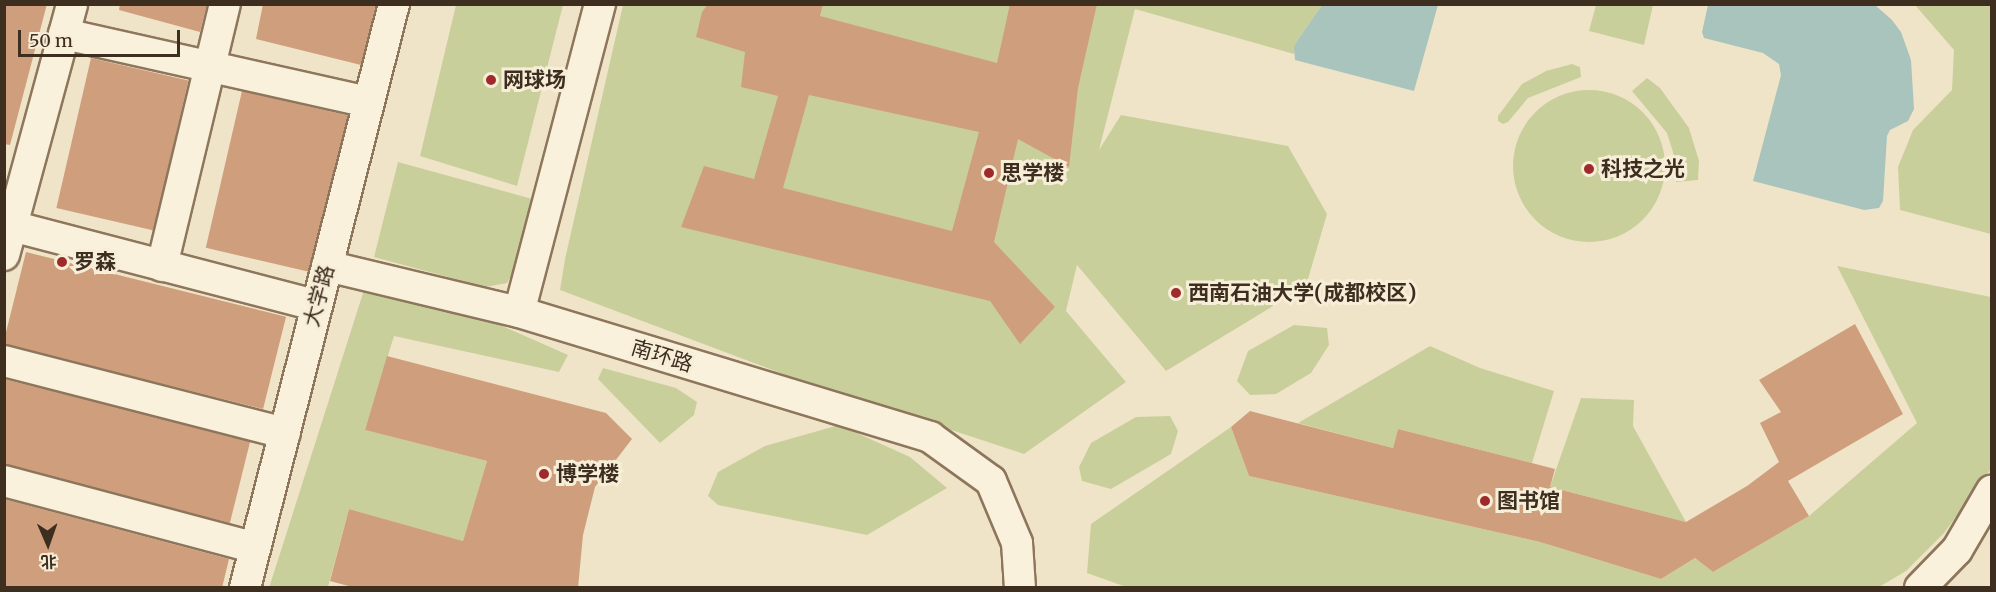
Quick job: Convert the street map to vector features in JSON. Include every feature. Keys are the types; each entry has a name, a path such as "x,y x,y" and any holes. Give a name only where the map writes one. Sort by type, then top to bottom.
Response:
{"street":[{"path":"4,255 8,224 72,4"},
{"path":"162,266 225,4"},
{"name":"大学路","path":"245,588 394,4"},
{"path":"519,312 600,4"},
{"path":"64,33 369,102"},
{"path":"8,224 316,306"},
{"name":"南环路","path":"327,266 519,312 930,437 991,481 1017,543 1020,588"},
{"path":"4,361 285,433"},
{"path":"4,481 255,548"},
{"path":"1920,588 1957,550 1992,490"}],"green space":[{"name":"网球场","path":"456,5 563,5 517,186 420,156"},
{"path":"623,5 1322,5 1297,41 1294,54 1135,9 1099,150 1121,115 1288,146 1327,214 1306,286 1166,371 1077,265 1066,311 1126,382 1024,454 791,377 560,290 565,259"},
{"path":"1596,5 1653,5 1644,45 1589,31"},
{"path":"1915,5 1991,5 1991,234 1900,210 1898,167 1913,130 1952,90 1954,50"},
{"path":"1572,64 1580,67 1581,77 1528,98 1508,122 1503,124 1498,121 1498,116 1522,84 1546,71"},
{"path":"1647,78 1660,88 1689,128 1699,161 1698,180 1676,182 1676,162 1667,133 1632,91"},
{"path":"1589,90 1604,91 1618,96 1643,112 1659,137 1664,151 1664,181 1659,195 1643,220 1618,236 1604,241 1589,242 1574,241 1560,236 1535,220 1519,195 1514,181 1513,166 1514,151 1519,137 1535,112 1560,96 1574,91"},
{"path":"398,162 536,200 518,265 507,283 485,287 374,257"},
{"path":"1837,266 1991,297 1991,469 1944,533 1906,571 1879,587 1129,588 1087,573 1091,524 1231,427 1249,476 1540,542 1661,579 1695,558 1713,572 1809,516 1917,423"},
{"path":"371,268 568,355 559,372 394,336 365,430 487,461 463,541 349,509 328,587 269,588"},
{"path":"1294,325 1327,328 1329,345 1311,373 1276,394 1250,395 1237,381 1248,351"},
{"path":"1430,346 1480,368 1554,391 1532,463 1398,429 1393,448 1298,423"},
{"path":"603,368 676,388 697,402 694,415 660,443 598,379"},
{"path":"1581,398 1634,400 1633,426 1686,522 1550,487"},
{"path":"1170,416 1178,431 1171,454 1111,489 1082,481 1079,467 1091,443 1136,417"},
{"path":"839,425 910,457 947,488 867,535 718,505 708,496 718,472 765,446"}],"water":[{"path":"1322,5 1438,5 1414,91 1295,60 1294,47"},
{"path":"1708,5 1875,5 1892,20 1901,32 1911,60 1914,109 1908,121 1890,130 1887,136 1883,201 1879,208 1864,210 1753,181 1781,75 1779,64 1763,53 1704,38 1702,32"}],"building":[{"path":"4,4 47,4 10,145 4,144"},
{"path":"120,4 207,4 200,32 119,10"},
{"path":"263,4 376,4 361,65 256,39"},
{"name":"思学楼","path":"708,4 823,4 820,16 997,63 1010,4 1097,4 1078,88 1069,167 1018,139 994,242 1055,307 1020,344 990,301 681,227 704,166 754,179 778,96 741,87 745,52 696,37 702,12","holes":["809,95 979,132 952,231 783,188"]},
{"path":"91,58 188,80 154,231 56,208"},
{"path":"242,91 348,116 312,272 206,248"},
{"path":"26,252 286,317 263,409 4,344"},
{"name":"图书馆","path":"1855,324 1903,414 1788,481 1809,516 1713,572 1695,558 1661,579 1540,542 1249,476 1231,427 1250,411 1393,448 1398,429 1555,469 1550,487 1686,522 1747,486 1779,462 1760,423 1781,412 1759,380"},
{"name":"博学楼","path":"387,356 606,413 632,439 595,487 583,535 578,588 356,588 330,581 349,509 463,541 487,461 365,430"},
{"path":"4,379 250,440 230,523 4,467"},
{"path":"4,499 229,559 222,588 4,588"}],"place":[{"name":"网球场","path":"491,80"},
{"name":"科技之光","path":"1589,169"},
{"name":"思学楼","path":"989,173"},
{"name":"罗森","path":"62,262"},
{"name":"西南石油大学(成都校区)","path":"1176,293"},
{"name":"博学楼","path":"544,474"},
{"name":"图书馆","path":"1485,501"}]}
